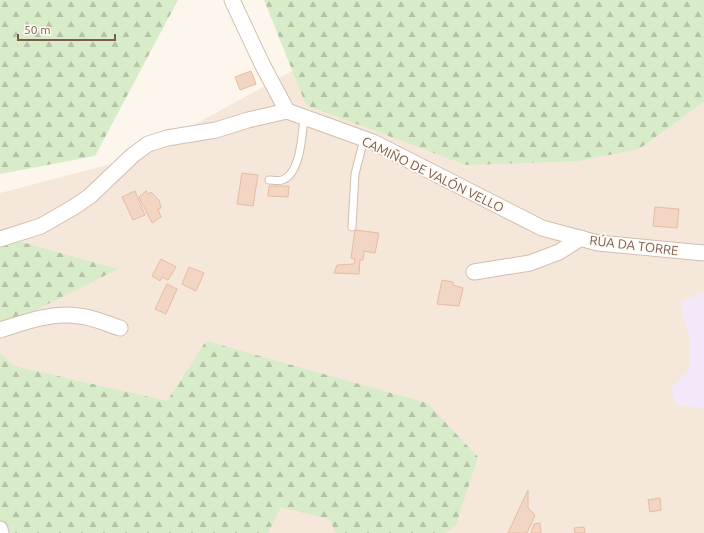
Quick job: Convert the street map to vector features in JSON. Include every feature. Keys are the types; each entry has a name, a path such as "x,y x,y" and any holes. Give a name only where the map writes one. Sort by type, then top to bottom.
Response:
{"street":[{"path":"0,239 41,226 74,207 90,196 133,155 148,144 167,138 216,130 248,120 287,111 262,64 232,0"},
{"name":"CAMIÑO DE VALÓN VELLO","path":"287,111 364,139 542,228"},
{"name":"RÚA DA TORRE","path":"542,228 598,242 704,253"},
{"path":"474,272 530,263 559,252 581,238"},
{"path":"0,330 32,320 65,314 81,316 120,328"}],"lane":[{"path":"269,180 282,180 293,171 297,161 304,118"},
{"path":"352,227 355,174 364,139"}],"shaded area":[{"path":"301,66 704,98 704,533 0,533 0,193 134,158"},
{"path":"704,292 704,409 676,404 671,388 686,373 690,365 689,337 682,312 681,302"}],"green space":[{"path":"0,0 178,0 95,156 0,174"},
{"path":"264,0 704,0 704,102 639,149 578,161 466,165 306,105"},
{"path":"0,236 118,269 0,328"},
{"path":"206,341 427,403 478,457 456,525 445,533 336,533 329,519 281,507 268,533 0,533 0,353 14,366 167,401"}],"building":[{"path":"251,71 256,84 240,90 235,77"},
{"path":"242,173 258,175 253,206 237,204"},
{"path":"269,186 289,186 288,197 268,196"},
{"path":"135,191 145,215 133,220 122,197"},
{"path":"146,191 149,194 151,192 159,200 161,208 158,209 161,217 152,223 139,197"},
{"path":"655,207 679,209 677,228 653,226"},
{"path":"355,230 379,233 375,253 364,251 363,260 360,260 359,274 334,273 337,265 354,264 355,259 351,258"},
{"path":"161,259 176,267 168,280 162,277 160,281 152,276"},
{"path":"189,267 204,273 196,291 182,284"},
{"path":"442,280 453,282 453,285 463,288 459,306 437,304"},
{"path":"167,284 177,289 166,314 155,309"},
{"path":"528,490 528,508 535,515 527,533 508,533"},
{"path":"660,498 661,510 650,512 648,500"},
{"path":"540,523 541,533 531,533 534,524"},
{"path":"584,527 585,533 575,533 574,528"}]}
